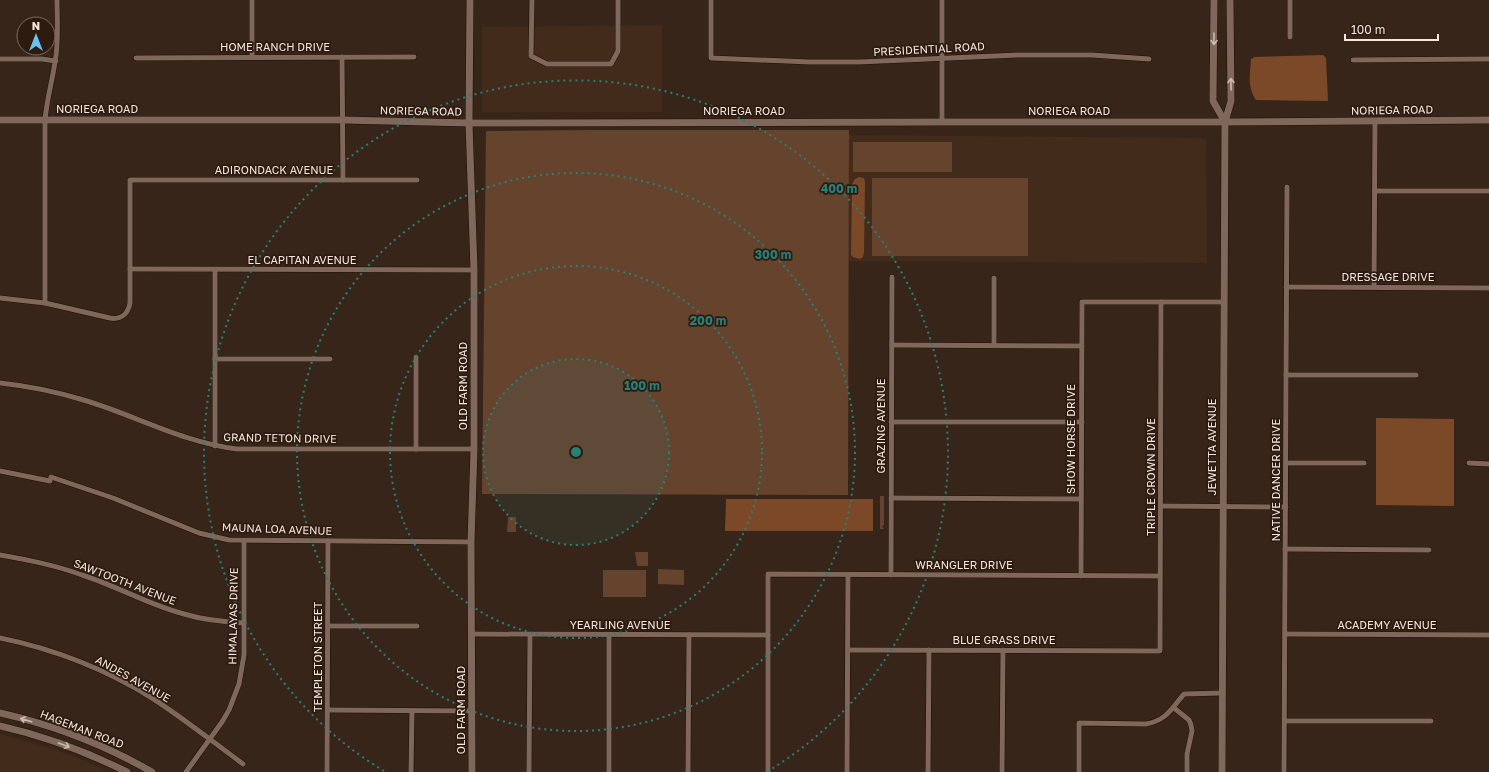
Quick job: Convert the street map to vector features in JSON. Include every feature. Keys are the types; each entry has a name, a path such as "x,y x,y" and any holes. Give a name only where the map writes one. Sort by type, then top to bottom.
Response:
{"street":[{"path":"45,303 45,120 48,91 56,61 57,0"},
{"path":"252,0 252,57"},
{"name":"OLD FARM ROAD","path":"470,0 469,123 474,270 472,772"},
{"path":"532,0 531,56 547,64 611,64 618,51 618,0"},
{"name":"PRESIDENTIAL ROAD","path":"711,0 711,58 810,62 859,62 1018,55 1068,55 1149,59"},
{"path":"942,0 942,122"},
{"name":"JEWETTA AVENUE","path":"1214,0 1213,101 1224,122"},
{"name":"JEWETTA AVENUE","path":"1222,772 1224,122 1231,101 1230,0"},
{"path":"1290,0 1290,37"},
{"path":"342,57 343,180"},
{"name":"HOME RANCH DRIVE","path":"136,58 414,57"},
{"path":"0,59 42,59 56,61"},
{"path":"1353,60 1489,59"},
{"name":"NORIEGA ROAD","path":"0,120 343,120 469,123 1224,122 1489,120"},
{"path":"1374,287 1375,121"},
{"name":"ADIRONDACK AVENUE","path":"130,269 130,180 417,180"},
{"name":"NATIVE DANCER DRIVE","path":"1284,772 1287,187"},
{"path":"1375,191 1489,191"},
{"path":"0,298 45,303 114,319 124,316 129,308 130,269"},
{"name":"EL CAPITAN AVENUE","path":"130,269 474,270"},
{"path":"215,270 215,446"},
{"name":"GRAZING AVENUE","path":"891,575 892,277"},
{"path":"994,278 994,345"},
{"name":"DRESSAGE DRIVE","path":"1286,287 1489,288"},
{"name":"SHOW HORSE DRIVE","path":"1081,576 1082,302 1161,302"},
{"path":"1161,302 1224,302"},
{"name":"TRIPLE CROWN DRIVE","path":"1160,651 1161,302"},
{"path":"892,345 1082,346"},
{"path":"416,357 416,449"},
{"path":"215,359 330,360"},
{"path":"1286,375 1416,375"},
{"name":"GRAND TETON DRIVE","path":"0,383 40,389 74,397 215,446 237,449 474,449"},
{"path":"891,422 1082,422"},
{"path":"1286,463 1364,463"},
{"path":"1469,464 1489,464"},
{"name":"MAUNA LOA AVENUE","path":"0,471 50,481 51,477 113,498 199,533 229,540 472,542"},
{"path":"891,498 1081,499"},
{"path":"1161,506 1286,507"},
{"name":"HIMALAYAS DRIVE","path":"186,772 210,740 229,710 239,684 244,655 244,541"},
{"name":"TEMPLETON STREET","path":"328,541 328,772"},
{"path":"1285,549 1429,550"},
{"name":"SAWTOOTH AVENUE","path":"0,555 47,564 83,575 184,614 217,621 244,623"},
{"name":"WRANGLER DRIVE","path":"768,635 768,574 1160,576"},
{"path":"847,772 848,575"},
{"path":"328,626 417,626"},
{"name":"YEARLING AVENUE","path":"473,634 768,635"},
{"path":"529,772 530,634"},
{"name":"ACADEMY AVENUE","path":"1285,634 1489,635"},
{"path":"609,635 609,772"},
{"path":"688,772 689,635"},
{"path":"768,635 768,772"},
{"name":"ANDES AVENUE","path":"0,638 38,647 64,656 115,678 158,702 243,764"},
{"name":"BLUE GRASS DRIVE","path":"848,650 1160,651"},
{"path":"928,772 929,650"},
{"path":"1002,772 1003,650"},
{"path":"1079,772 1079,723 1146,724 1163,718 1174,708 1184,694 1222,693"},
{"path":"1174,708 1189,720 1191,725 1192,731 1187,754 1187,772"},
{"path":"328,710 472,711"},
{"path":"411,772 412,711"},
{"name":"HAGEMAN ROAD","path":"0,713 33,721 74,735 122,756 152,772"},
{"path":"1285,721 1431,722"},
{"name":"HAGEMAN ROAD","path":"0,726 62,744 96,757 127,772"}],"shaded area":[{"path":"662,25 662,112 482,112 482,27"},
{"path":"1323,55 1326,58 1328,101 1256,100 1250,85 1251,59 1255,57"},
{"path":"849,130 848,495 482,494 486,131"},
{"path":"849,135 1197,138 1206,140 1207,263 849,261"},
{"path":"853,142 952,142 952,172 853,172"},
{"path":"859,177 864,178 865,182 864,252 863,257 860,259 851,255 852,184 855,179"},
{"path":"872,178 1028,178 1028,256 872,256"},
{"path":"1376,418 1454,419 1454,506 1376,505"},
{"path":"880,496 884,496 884,525 882,526 884,529 880,529"},
{"path":"726,499 873,499 873,531 725,531"},
{"path":"508,517 516,517 516,532 507,532"},
{"path":"635,552 648,552 648,566 637,566"},
{"path":"658,569 684,570 684,585 658,584"},
{"path":"603,570 646,570 646,597 603,597"},
{"path":"0,734 47,747 73,756 110,772 0,772"}]}
